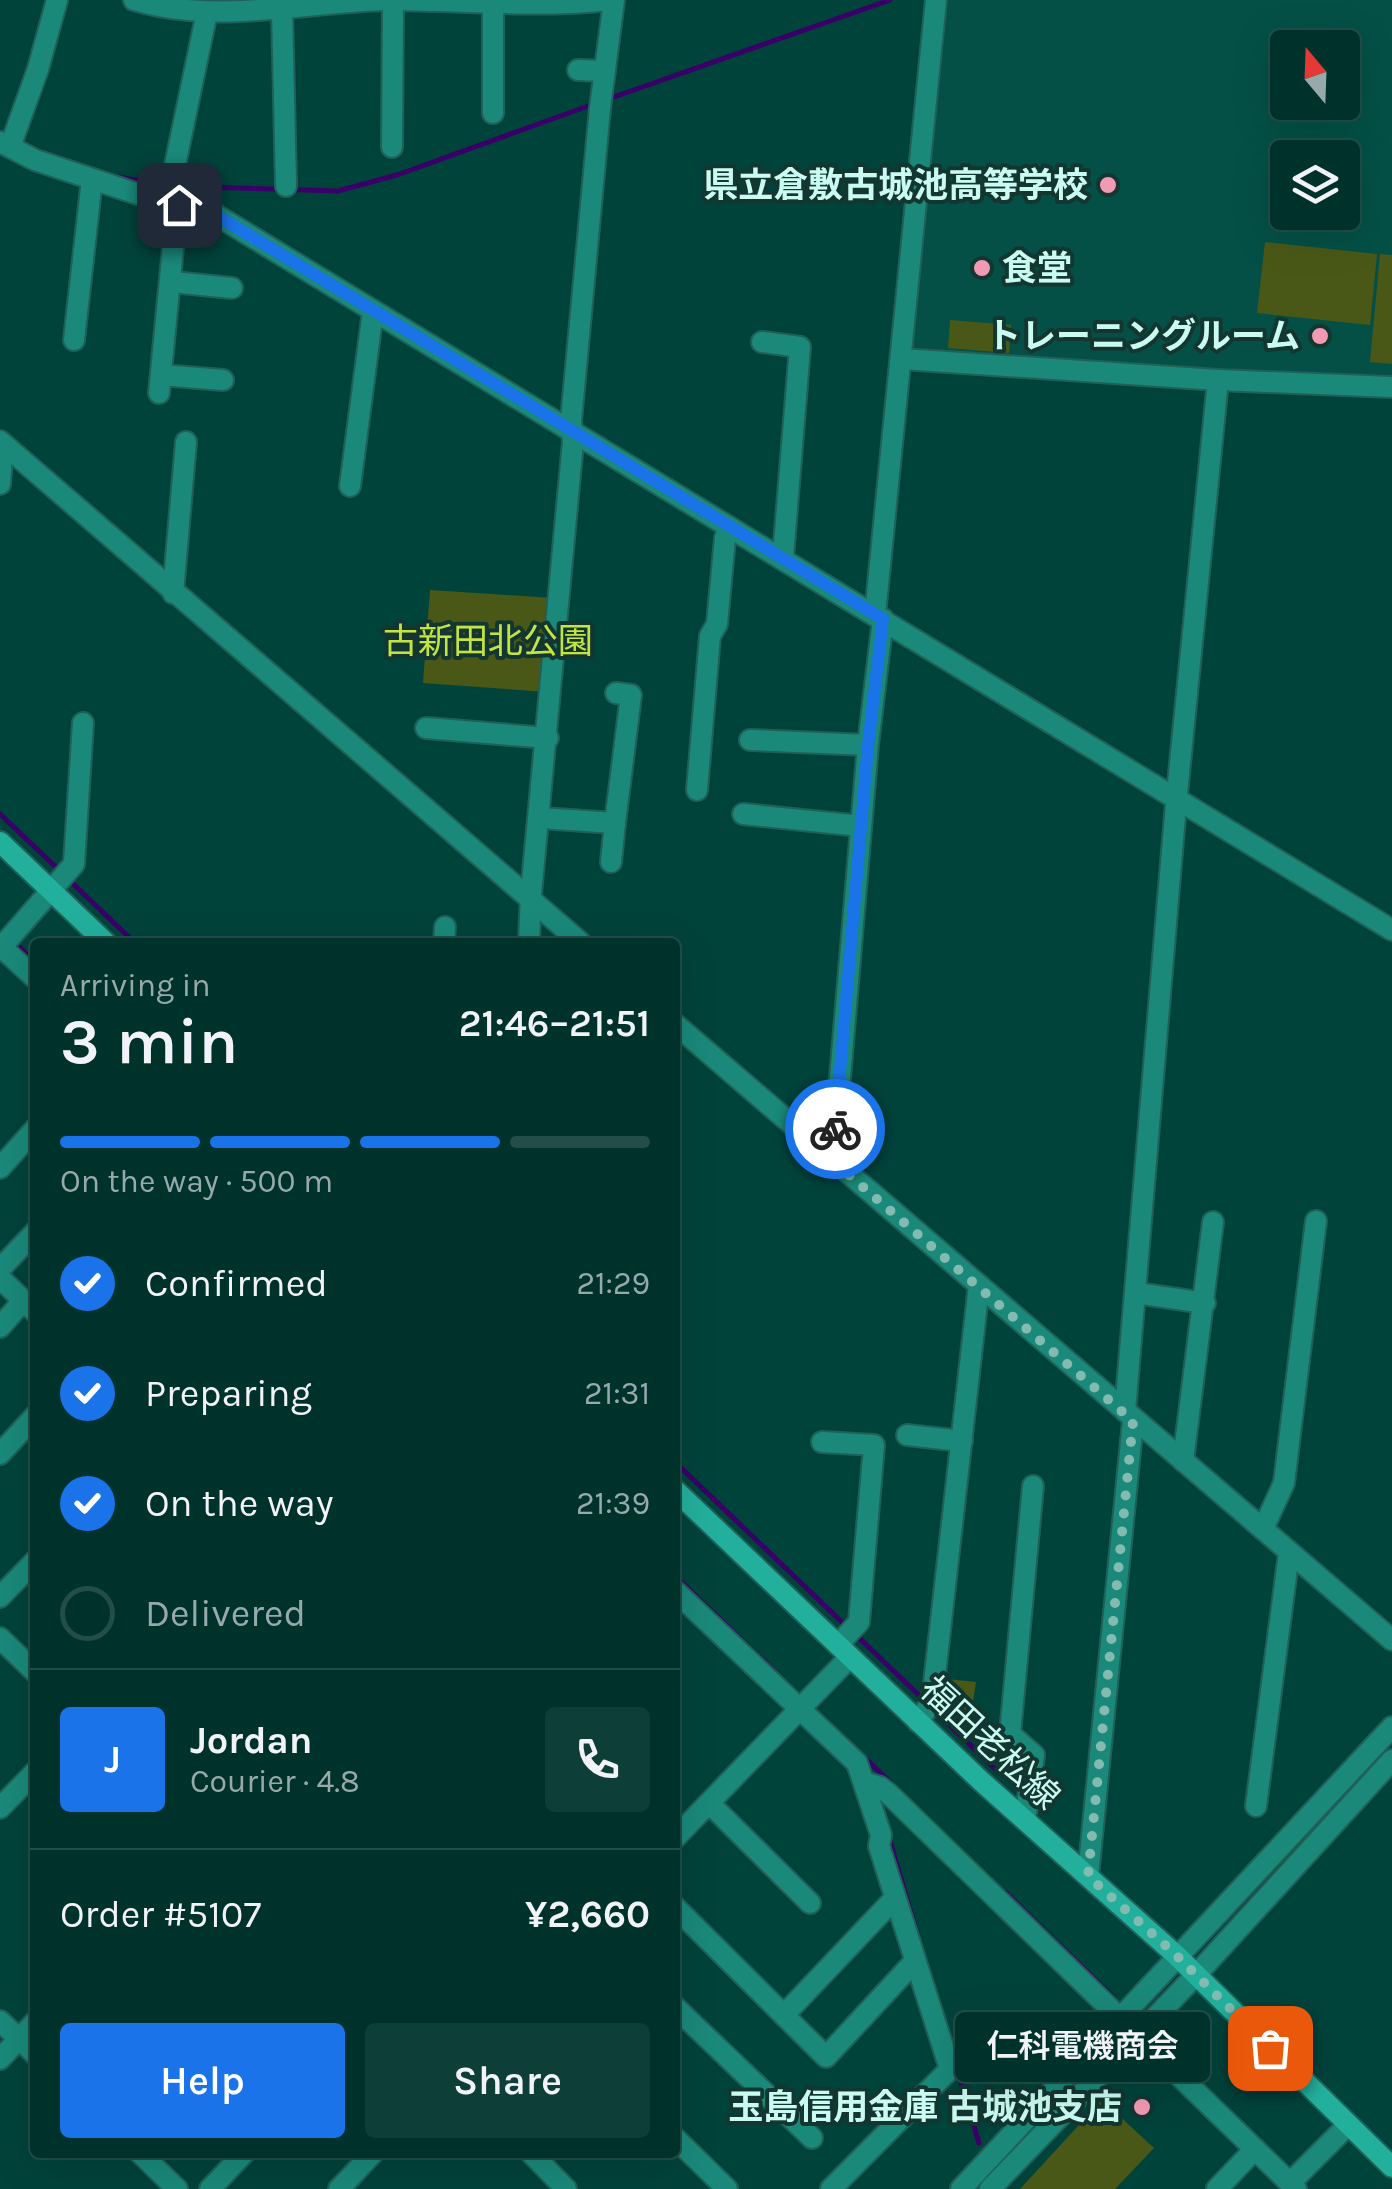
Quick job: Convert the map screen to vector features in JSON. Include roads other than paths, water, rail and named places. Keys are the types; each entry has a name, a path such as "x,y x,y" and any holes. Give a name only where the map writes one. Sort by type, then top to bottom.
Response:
{"main road":[{"path":"0,842 60,880 102,938"},
{"name":"福田老松線","path":"680,1494 926,1711 1025,1820 1176,1955 1392,2167"}],"street":[{"path":"56,0 38,70 5,144 92,179 181,204 193,201 371,315 727,532 783,558 1176,805 1392,930"},
{"path":"134,0 166,10 282,9 322,2 393,0 571,4 612,0 529,938"},
{"path":"392,146 393,0"},
{"path":"833,1154 936,0"},
{"path":"492,113 501,2"},
{"path":"174,170 220,7"},
{"path":"282,9 286,186"},
{"path":"578,70 605,71"},
{"path":"74,340 92,179"},
{"path":"181,204 160,384 223,380"},
{"path":"172,282 232,288"},
{"path":"350,486 371,315"},
{"path":"762,342 800,347 783,558"},
{"path":"902,360 1392,387"},
{"path":"1088,1876 1176,805 1218,380"},
{"path":"173,586 186,442"},
{"path":"2,443 531,894 576,938"},
{"path":"0,484 2,443"},
{"path":"697,790 710,636 717,624 727,532"},
{"path":"611,862 632,695 616,693"},
{"path":"30,972 5,943 74,864 83,724"},
{"path":"426,728 548,738"},
{"path":"750,740 868,745"},
{"path":"743,814 861,826"},
{"path":"540,818 615,823"},
{"path":"680,1028 833,1154 978,1285 1266,1525 1288,1553 1392,1640"},
{"path":"0,1168 30,1135"},
{"path":"1266,1525 1284,1483 1316,1221"},
{"path":"1184,1456 1213,1222"},
{"path":"0,1268 30,1237"},
{"path":"0,1278 29,1306 0,1327"},
{"path":"926,1711 962,1441 978,1285"},
{"path":"1136,1293 1204,1303"},
{"path":"0,1454 30,1421"},
{"path":"907,1435 962,1441"},
{"path":"680,1833 800,1708 859,1622 874,1444 822,1442"},
{"path":"1025,1820 1034,1755 1010,1734 1033,1486"},
{"path":"1256,1806 1288,1553"},
{"path":"0,1597 30,1566"},
{"path":"680,1595 857,1763 871,1784 1138,2033 1293,2186 1348,2125"},
{"path":"0,1638 30,1667"},
{"path":"961,2189 1392,1727"},
{"path":"980,2168 987,2189 1196,1974 1392,1760"},
{"path":"0,1808 30,1777"},
{"path":"830,2189 950,2069 880,1846 882,1835 871,1784"},
{"path":"709,1803 810,1903"},
{"path":"784,2016 896,1898"},
{"path":"680,1912 826,2057 915,1961"},
{"path":"680,2012 812,2138"},
{"path":"0,2020 30,2049"},
{"path":"0,2059 30,2027"},
{"path":"680,2143 727,2189"},
{"path":"1216,2189 1254,2150"},
{"path":"148,2158 177,2189"},
{"path":"210,2189 239,2158"},
{"path":"339,2189 368,2158"},
{"path":"536,2158 566,2189"}],"waterway":[{"path":"194,0 207,1"},
{"path":"611,98 890,0"},
{"path":"113,176 168,186 338,191 397,175 591,105"},
{"path":"149,183 168,195"},
{"path":"0,814 59,870"},
{"path":"67,878 130,938"},
{"path":"13,941 30,957"},
{"path":"680,1467 846,1626"},
{"path":"680,1581 774,1671"},
{"path":"854,1633 926,1702"},
{"path":"934,1710 997,1771 1018,1782"},
{"path":"865,1758 890,1782"},
{"path":"889,1838 917,1933"},
{"path":"1006,1893 1113,1997"},
{"path":"1158,2041 1202,2084"},
{"path":"957,2068 979,2143"}],"place":[{"name":"県立倉敷古城池高等学校","path":"1108,185"},
{"name":"食堂","path":"982,268"},
{"name":"トレーニングルーム","path":"1320,336"},
{"name":"仁科電機商会","path":"1270,2048"},
{"name":"玉島信用金庫 古城池支店","path":"1142,2107"}],"park label":[{"name":"古新田北公園","path":"488,641"}]}
